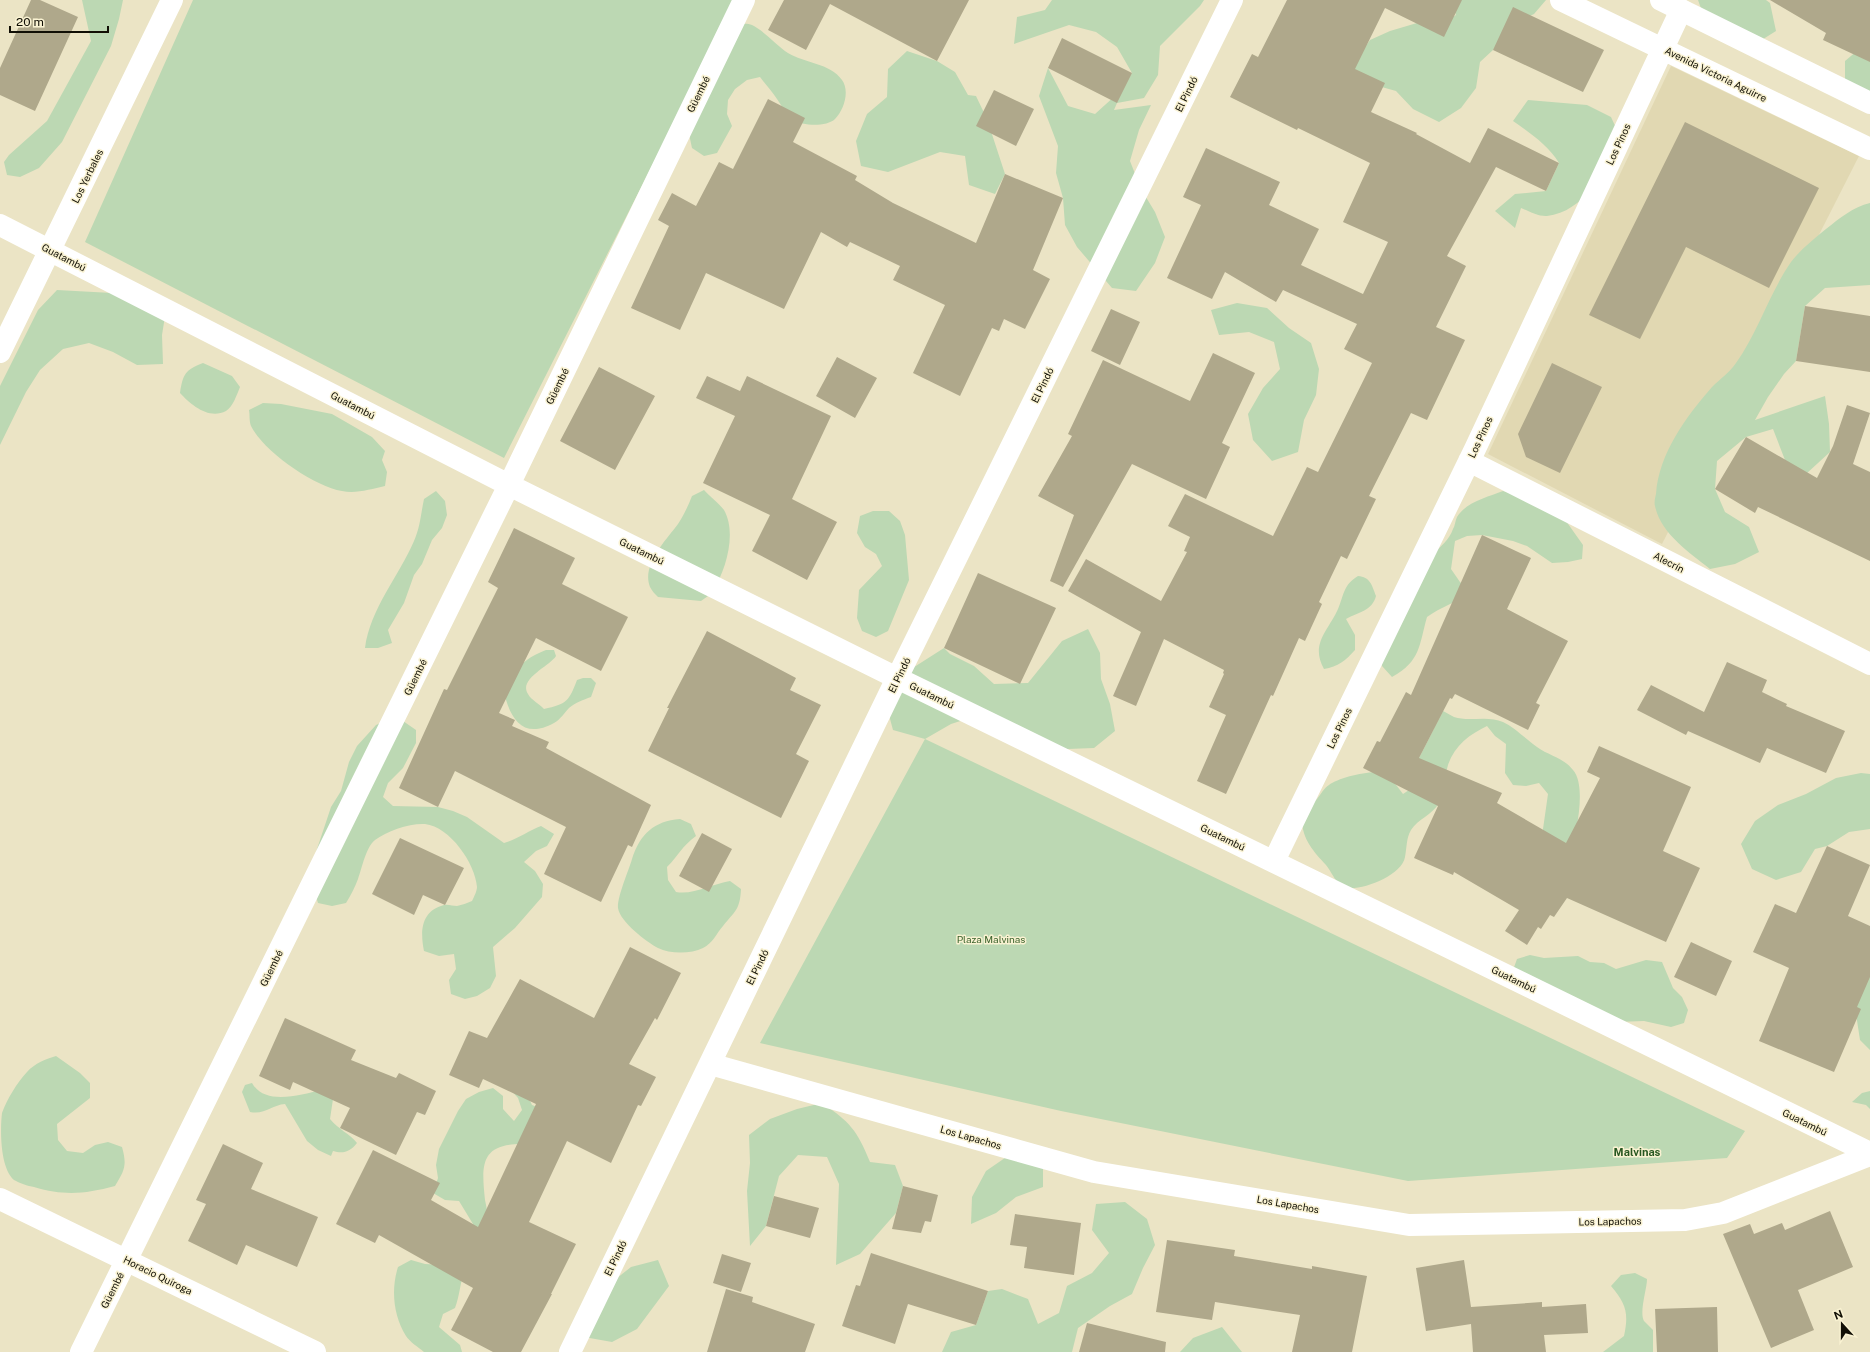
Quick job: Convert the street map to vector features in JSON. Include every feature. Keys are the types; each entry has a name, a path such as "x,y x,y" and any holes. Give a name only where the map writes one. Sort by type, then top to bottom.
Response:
{"street":[{"name":"Los Yerbales","path":"0,352 172,0"},
{"name":"Güembé","path":"81,1352 509,485 744,0"},
{"name":"El Pindó","path":"570,1352 897,678 1232,0"},
{"name":"Avenida Victoria Aguirre","path":"1561,0 1870,149"},
{"path":"1661,0 1870,103"},
{"name":"Los Pinos","path":"1274,861 1469,461 1681,10"},
{"name":"Guatambú","path":"0,225 509,485 897,678 1274,861 1870,1154"},
{"name":"Alecrín","path":"1469,461 1870,664"},
{"name":"Los Lapachos","path":"710,1064 1094,1172 1409,1225 1685,1220 1723,1213 1870,1154"},
{"name":"Horacio Quiroga","path":"0,1199 315,1352"}],"shaded area":[{"path":"1671,66 1859,156 1662,544 1488,454"}],"green space":[{"path":"82,0 123,0 111,46 62,142 39,168 20,177 7,175 4,162 9,155 47,121 91,41"},
{"path":"193,0 736,0 504,458 85,242"},
{"path":"1052,0 1204,0 1200,6 1160,46 1158,75 1144,98 1117,103 1114,110 1151,105 1139,130 1130,161 1141,189 1155,212 1165,237 1155,263 1136,291 1112,288 1077,247 1065,225 1063,198 1056,173 1058,146 1039,96 1048,68 1068,106 1095,114 1116,95 1132,73 1117,47 1096,32 1069,25 1014,44 1017,17 1045,10"},
{"path":"1451,0 1546,0 1534,14 1511,25 1493,50 1480,62 1476,88 1461,108 1439,122 1413,109 1396,91 1371,84 1351,67 1370,40 1390,31 1417,23 1433,30 1456,15"},
{"path":"1698,0 1766,0 1770,3 1776,31 1744,51 1707,25"},
{"path":"737,24 752,25 761,30 788,53 831,70 837,74 844,84 846,95 841,111 835,119 831,122 814,125 803,124 794,120 786,113 760,77 747,80 735,89 728,100 727,114 732,126 717,153 704,156 692,148 689,134"},
{"path":"1870,40 1870,110 1845,96 1845,61"},
{"path":"907,51 937,61 955,72 968,95 976,96 987,119 1005,174 995,194 969,185 965,156 940,152 888,172 861,166 856,141 867,114 887,97 888,69"},
{"path":"1528,100 1587,105 1611,117 1623,143 1592,188 1572,207 1560,213 1547,216 1534,214 1521,208 1515,228 1495,211 1515,194 1546,191 1559,163 1544,145 1513,121"},
{"path":"1870,203 1870,285 1825,288 1805,306 1796,361 1784,374 1768,397 1755,420 1825,396 1829,424 1830,452 1806,474 1785,460 1773,429 1746,437 1717,461 1715,489 1725,512 1749,527 1759,552 1735,564 1710,569 1677,542 1663,525 1658,516 1655,499 1658,479 1668,450 1675,436 1693,411 1712,387 1734,366 1744,351 1776,287 1791,262 1812,241 1842,217 1858,207"},
{"path":"57,290 112,293 166,310 162,335 163,364 137,365 113,352 89,343 63,349 40,370 26,392 0,445 0,386 38,310"},
{"path":"1237,303 1267,308 1289,328 1311,343 1319,369 1316,395 1304,420 1298,452 1272,461 1253,440 1248,414 1263,388 1280,369 1274,342 1249,332 1219,335 1211,310"},
{"path":"203,363 232,376 240,387 233,403 226,411 213,414 201,410 189,402 180,393 182,381 186,374 192,368"},
{"path":"263,403 281,404 332,414 372,437 385,451 382,460 387,472 385,486 358,492 347,492 331,488 304,475 278,457 257,436 251,426 249,410"},
{"path":"704,490 722,507 728,519 730,540 726,562 722,573 713,591 701,601 658,597 650,587 648,579 652,561 656,553 680,521 692,496"},
{"path":"436,491 445,501 447,515 442,528 432,540 422,564 414,575 404,603 388,630 392,643 378,648 365,648 368,634 379,606 408,554 416,536 424,499"},
{"path":"1503,491 1528,499 1566,521 1583,545 1582,559 1552,563 1527,546 1513,541 1482,535 1467,536 1455,541 1451,569 1460,582 1471,593 1427,617 1420,644 1414,658 1409,665 1392,677 1382,666 1382,651 1433,554 1449,536 1454,528 1457,517 1466,507"},
{"path":"873,511 889,511 900,521 905,535 909,580 888,631 876,637 862,631 857,618 859,590 882,566 876,554 865,547 857,533 860,516"},
{"path":"1358,576 1368,580 1372,585 1376,596 1368,608 1346,619 1355,635 1355,650 1348,657 1333,667 1324,669 1320,660 1319,652 1322,638 1338,609 1349,583"},
{"path":"1088,629 1100,653 1101,679 1110,704 1115,731 1094,748 1041,750 976,716 951,724 925,739 893,730 886,704 897,678 944,648 950,654 974,666 994,684 1028,683 1062,641"},
{"path":"546,650 554,650 556,656 531,678 527,683 526,688 529,696 544,709 558,705 566,700 572,693 577,680 591,678 596,683 591,697 580,701 569,708 559,720 554,723 543,728 533,729 518,723 509,708 503,688 521,665 538,653"},
{"path":"1443,711 1454,717 1466,719 1491,719 1503,722 1542,750 1565,762 1573,770 1577,777 1580,798 1578,822 1571,853 1542,836 1548,794 1539,783 1526,786 1513,785 1505,773 1506,744 1495,736 1487,726 1463,741 1454,752 1447,767 1440,801 1433,811 1417,823 1409,833 1405,857 1397,870 1381,880 1363,887 1348,888 1340,885 1306,839 1302,817 1307,808 1317,799 1327,786 1333,782 1354,775 1376,772 1384,774 1391,779 1403,794 1415,786 1419,758"},
{"path":"389,719 403,721 416,730 416,743 403,768 388,783 383,797 393,806 438,807 453,811 467,817 504,843 541,826 554,834 547,846 536,851 524,862 535,871 543,884 542,897 515,928 493,947 496,976 490,988 477,996 465,999 451,994 449,980 456,969 454,954 439,956 424,951 422,936 424,923 431,912 444,905 457,906 472,901 477,889 472,867 460,848 443,832 425,824 419,824 406,826 392,831 375,840 369,848 357,882 346,903 332,906 318,903 310,878 317,849 331,807 341,791 349,762 357,746 376,725"},
{"name":"Plaza Malvinas","path":"925,739 1745,1131 1727,1158 1408,1181 1061,1111 760,1043"},
{"path":"1861,773 1870,774 1870,829 1849,832 1827,846 1815,849 1801,872 1776,880 1752,869 1741,844 1755,821 1778,805 1806,794 1836,778"},
{"path":"680,819 691,824 696,836 687,843 667,867 668,880 676,892 683,893 696,891 730,881 741,889 736,910 712,941 698,950 680,952 663,950 647,941 624,919 618,908 618,903 639,842 649,830 655,826 671,820"},
{"path":"1870,948 1870,1050 1860,1040 1856,1014 1857,991"},
{"path":"1530,955 1544,958 1578,956 1590,962 1604,963 1616,969 1646,960 1662,962 1673,988 1682,997 1688,1010 1684,1023 1671,1027 1644,1021 1616,1022 1512,973 1517,959"},
{"path":"56,1056 80,1073 90,1083 90,1098 57,1124 58,1140 67,1151 83,1153 95,1145 108,1142 122,1147 125,1163 121,1176 115,1186 94,1191 74,1193 55,1192 21,1183 14,1180 9,1174 2,1148 2,1113 9,1097 23,1076 34,1066 48,1058"},
{"path":"252,1083 258,1090 274,1097 293,1096 321,1090 333,1099 330,1119 357,1143 346,1152 333,1151 331,1156 318,1150 307,1141 285,1104 260,1112 250,1112 242,1092 245,1085"},
{"path":"493,1088 503,1096 503,1109 514,1121 522,1110 518,1098 509,1088 526,1092 532,1105 545,1110 525,1144 500,1147 492,1152 487,1158 484,1166 483,1176 487,1218 480,1238 463,1274 455,1308 443,1314 439,1327 460,1345 462,1352 424,1352 406,1336 398,1319 394,1302 394,1284 398,1267 411,1260 425,1264 442,1265 475,1237 473,1224 459,1201 445,1200 433,1193 438,1178 436,1165 439,1149 458,1111 466,1099 479,1092"},
{"path":"1870,1091 1870,1109 1866,1105 1852,1102 1862,1093"},
{"path":"822,1103 852,1128 861,1142 870,1162 895,1165 903,1186 896,1213 860,1254 836,1265 839,1184 827,1157 798,1155 779,1176 766,1226 750,1246 747,1191 750,1163 749,1135 770,1119 797,1109"},
{"path":"1015,1151 1043,1161 1043,1187 1016,1197 996,1213 971,1224 972,1197 986,1171"},
{"path":"1125,1202 1147,1219 1155,1245 1132,1294 1110,1306 1078,1328 1072,1352 942,1352 951,1332 976,1325 988,1291 1002,1289 1028,1299 1038,1324 1059,1313 1067,1286 1092,1273 1109,1253 1092,1230 1096,1204"},
{"path":"658,1260 669,1286 637,1329 612,1342 584,1337 607,1286 631,1267"},
{"path":"1635,1273 1647,1279 1642,1312 1644,1321 1653,1330 1653,1352 1603,1352 1624,1336 1626,1321 1623,1304 1611,1286 1621,1275"},
{"path":"1222,1327 1242,1352 1180,1352 1193,1338"}],"building":[{"path":"31,0 40,0 78,17 35,111 0,95 0,68"},
{"path":"784,0 969,0 937,61 830,4 806,50 768,30"},
{"path":"1287,0 1462,0 1444,37 1385,8 1355,69 1385,83 1371,112 1417,133 1416,134 1470,163 1488,128 1559,163 1546,191 1496,167 1447,256 1466,266 1436,327 1465,340 1427,420 1411,413 1369,496 1376,499 1347,559 1341,556 1319,602 1322,604 1305,641 1299,638 1273,696 1271,695 1226,794 1197,781 1226,715 1209,707 1224,674 1224,670 1164,639 1136,706 1113,696 1141,632 1068,591 1086,559 1161,601 1187,552 1184,551 1190,537 1168,526 1185,494 1273,536 1307,467 1318,472 1372,363 1344,349 1357,324 1283,290 1276,302 1225,272 1212,299 1167,278 1201,205 1183,197 1206,148 1280,182 1269,205 1319,229 1301,265 1363,294 1388,242 1343,222 1370,163 1298,128 1297,130 1230,97 1252,54 1258,57"},
{"path":"1770,0 1870,0 1870,62 1823,40 1826,33"},
{"path":"1513,7 1604,50 1583,92 1493,50"},
{"path":"1062,38 1132,73 1117,103 1048,68"},
{"path":"994,90 1034,109 1016,146 976,126"},
{"path":"768,99 805,118 793,142 857,176 855,180 893,203 976,243 1005,174 1063,198 1033,270 1050,279 1025,329 1004,319 999,331 992,328 960,396 913,373 945,305 893,280 900,266 850,242 847,247 821,232 784,309 706,273 680,330 631,308 669,226 658,220 672,193 696,206 719,162 733,169"},
{"path":"1685,122 1819,188 1769,288 1686,247 1640,339 1589,315"},
{"path":"1805,306 1870,316 1870,372 1796,361"},
{"path":"1111,309 1140,322 1120,365 1091,351"},
{"path":"1213,353 1255,373 1222,443 1230,447 1206,499 1132,464 1063,587 1050,581 1074,515 1038,496 1072,436 1068,434 1103,360 1190,401"},
{"path":"837,357 877,378 855,418 816,396"},
{"path":"1552,363 1602,387 1560,473 1526,457 1518,434"},
{"path":"599,367 655,396 615,470 560,441"},
{"path":"707,376 740,391 747,376 831,416 792,499 837,522 807,580 752,551 770,515 703,483 735,416 696,398"},
{"path":"1847,405 1870,413 1853,464 1870,472 1870,561 1758,507 1755,513 1715,489 1746,437 1817,478 1833,446"},
{"path":"514,528 575,558 562,584 628,617 601,671 536,638 499,713 515,720 512,726 549,742 546,748 651,805 632,847 628,845 601,902 544,874 566,827 455,771 438,807 399,788 444,689 447,690 498,588 488,582"},
{"path":"1482,535 1531,558 1507,609 1568,641 1536,703 1540,705 1528,730 1455,694 1452,699 1450,698 1419,758 1502,793 1497,803 1566,843 1600,778 1587,772 1599,746 1691,787 1663,851 1700,868 1666,942 1567,898 1554,917 1550,915 1541,929 1538,927 1527,945 1505,931 1519,910 1454,872 1453,875 1414,858 1438,806 1363,768 1377,741 1380,742 1406,692 1411,695"},
{"path":"978,573 1056,608 1020,684 944,648"},
{"path":"707,631 796,678 790,690 821,705 796,754 809,761 781,818 648,751 669,708 667,708"},
{"path":"1727,662 1767,680 1762,692 1787,704 1786,706 1845,731 1826,773 1767,748 1760,763 1688,731 1686,735 1637,710 1651,685 1704,712"},
{"path":"702,833 732,849 709,892 679,876"},
{"path":"400,838 464,868 445,905 423,895 414,915 372,894"},
{"path":"1827,846 1870,865 1848,916 1870,926 1870,977 1857,1007 1861,1009 1834,1072 1759,1041 1789,968 1753,952 1775,904 1796,913"},
{"path":"1691,942 1732,961 1716,996 1674,977"},
{"path":"630,947 681,973 657,1020 655,1018 629,1064 656,1077 641,1106 638,1105 611,1163 567,1141 529,1222 576,1244 552,1294 521,1352 493,1352 451,1330 473,1288 379,1235 375,1243 336,1224 373,1150 440,1183 431,1200 478,1227 536,1104 483,1079 479,1088 449,1075 469,1031 487,1038 520,979 594,1018"},
{"path":"285,1018 356,1050 351,1060 396,1078 399,1073 436,1091 425,1115 417,1112 396,1155 340,1128 350,1108 293,1082 290,1090 259,1076"},
{"path":"223,1144 263,1163 251,1189 318,1217 297,1267 246,1245 237,1265 188,1241 206,1204 196,1200"},
{"path":"903,1186 938,1195 931,1222 925,1221 921,1233 892,1229"},
{"path":"774,1196 819,1208 810,1238 766,1226"},
{"path":"1830,1211 1853,1267 1798,1290 1814,1330 1771,1348 1723,1234 1750,1224 1754,1234 1782,1223 1785,1230"},
{"path":"1015,1214 1081,1223 1074,1275 1024,1268 1027,1247 1010,1245"},
{"path":"1167,1240 1235,1250 1234,1256 1312,1269 1312,1266 1367,1276 1352,1352 1292,1352 1300,1315 1215,1302 1212,1320 1156,1312"},
{"path":"871,1253 988,1291 976,1325 908,1304 895,1344 842,1326 856,1285 860,1286"},
{"path":"722,1254 751,1263 741,1292 713,1283"},
{"path":"1464,1260 1471,1307 1542,1302 1542,1307 1586,1304 1588,1333 1544,1335 1546,1352 1473,1352 1471,1324 1426,1331 1416,1268"},
{"path":"726,1289 753,1297 752,1302 815,1324 805,1352 707,1352"},
{"path":"1717,1307 1718,1352 1657,1352 1655,1309"},
{"path":"1087,1323 1166,1342 1165,1352 1079,1352"}],"district":[{"name":"Malvinas","path":"1637,1152"}]}
